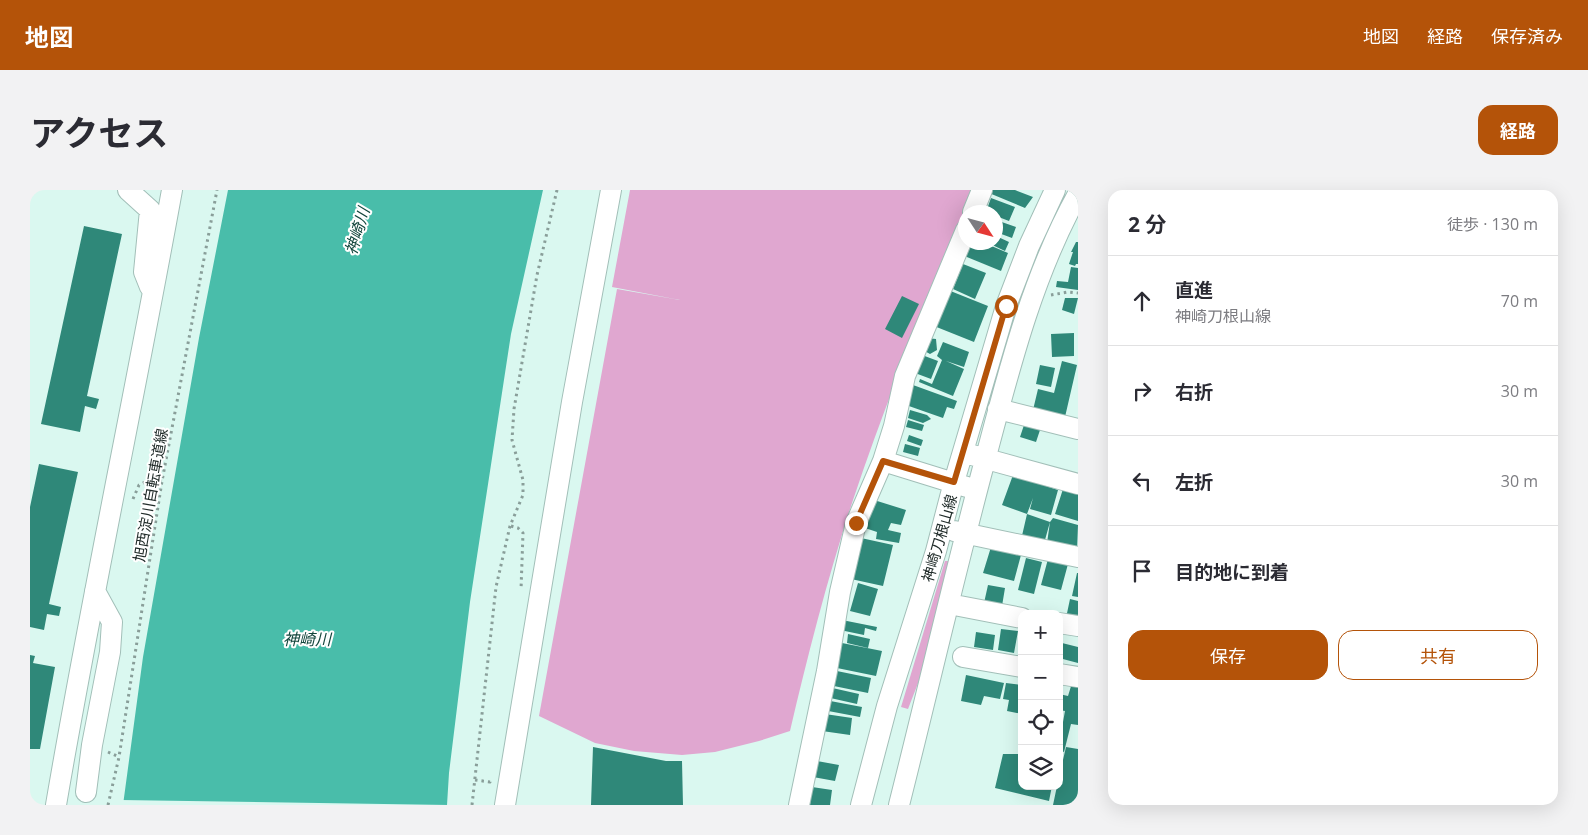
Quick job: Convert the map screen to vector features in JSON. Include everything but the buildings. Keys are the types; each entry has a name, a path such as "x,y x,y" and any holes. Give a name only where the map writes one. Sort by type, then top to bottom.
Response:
{"street":[{"path":"128,190 150,210 144,272 153,295"},
{"path":"56,805 172,190"},
{"path":"506,805 572,402 611,190"},
{"path":"976,205 982,190"},
{"name":"神崎刀根山線","path":"861,805 887,706 942,528 1006,306 1029,246 1054,190"},
{"name":"神崎刀根山線","path":"899,805 976,490 998,409 1032,297 1048,255 1078,194"},
{"path":"799,805 827,671 840,592 856,523 883,461 894,426 905,376 958,249"},
{"path":"998,409 1078,429"},
{"path":"963,452 1078,484"},
{"path":"883,461 976,490"},
{"path":"942,528 1078,557"},
{"path":"86,792 92,745 110,652 112,622 95,591"},
{"path":"949,604 1018,617"},
{"path":"1063,624 1078,626"},
{"path":"963,656 1018,666"},
{"path":"1063,675 1078,677"}],"path":[{"name":"旭西淀川自転車道線","path":"108,805 119,756 162,481 217,190"},
{"path":"472,805 496,587 510,526 523,495 523,480 512,440 514,409 537,275 557,190"},
{"path":"1032,297 1068,292 1078,293"},
{"path":"132,504 139,485 148,480 162,481"},
{"path":"475,780 490,782 492,776"}],"shaded area":[{"path":"630,190 974,190 968,205 958,205 958,228 895,383 866,461 835,557 790,731 715,752 682,755 634,751 595,743 539,716 617,289 680,300 612,287"},
{"path":"945,561 948,561 949,564 922,673 908,709 901,707"}],"water":[{"name":"神崎川","path":"228,190 543,190 511,334 470,602 449,773 447,805 123,805 143,657 199,338"}],"pier":[{"path":"121,800 449,805 120,805"}],"route":[{"path":"856,523 883,461 954,482 1006,306"}]}
